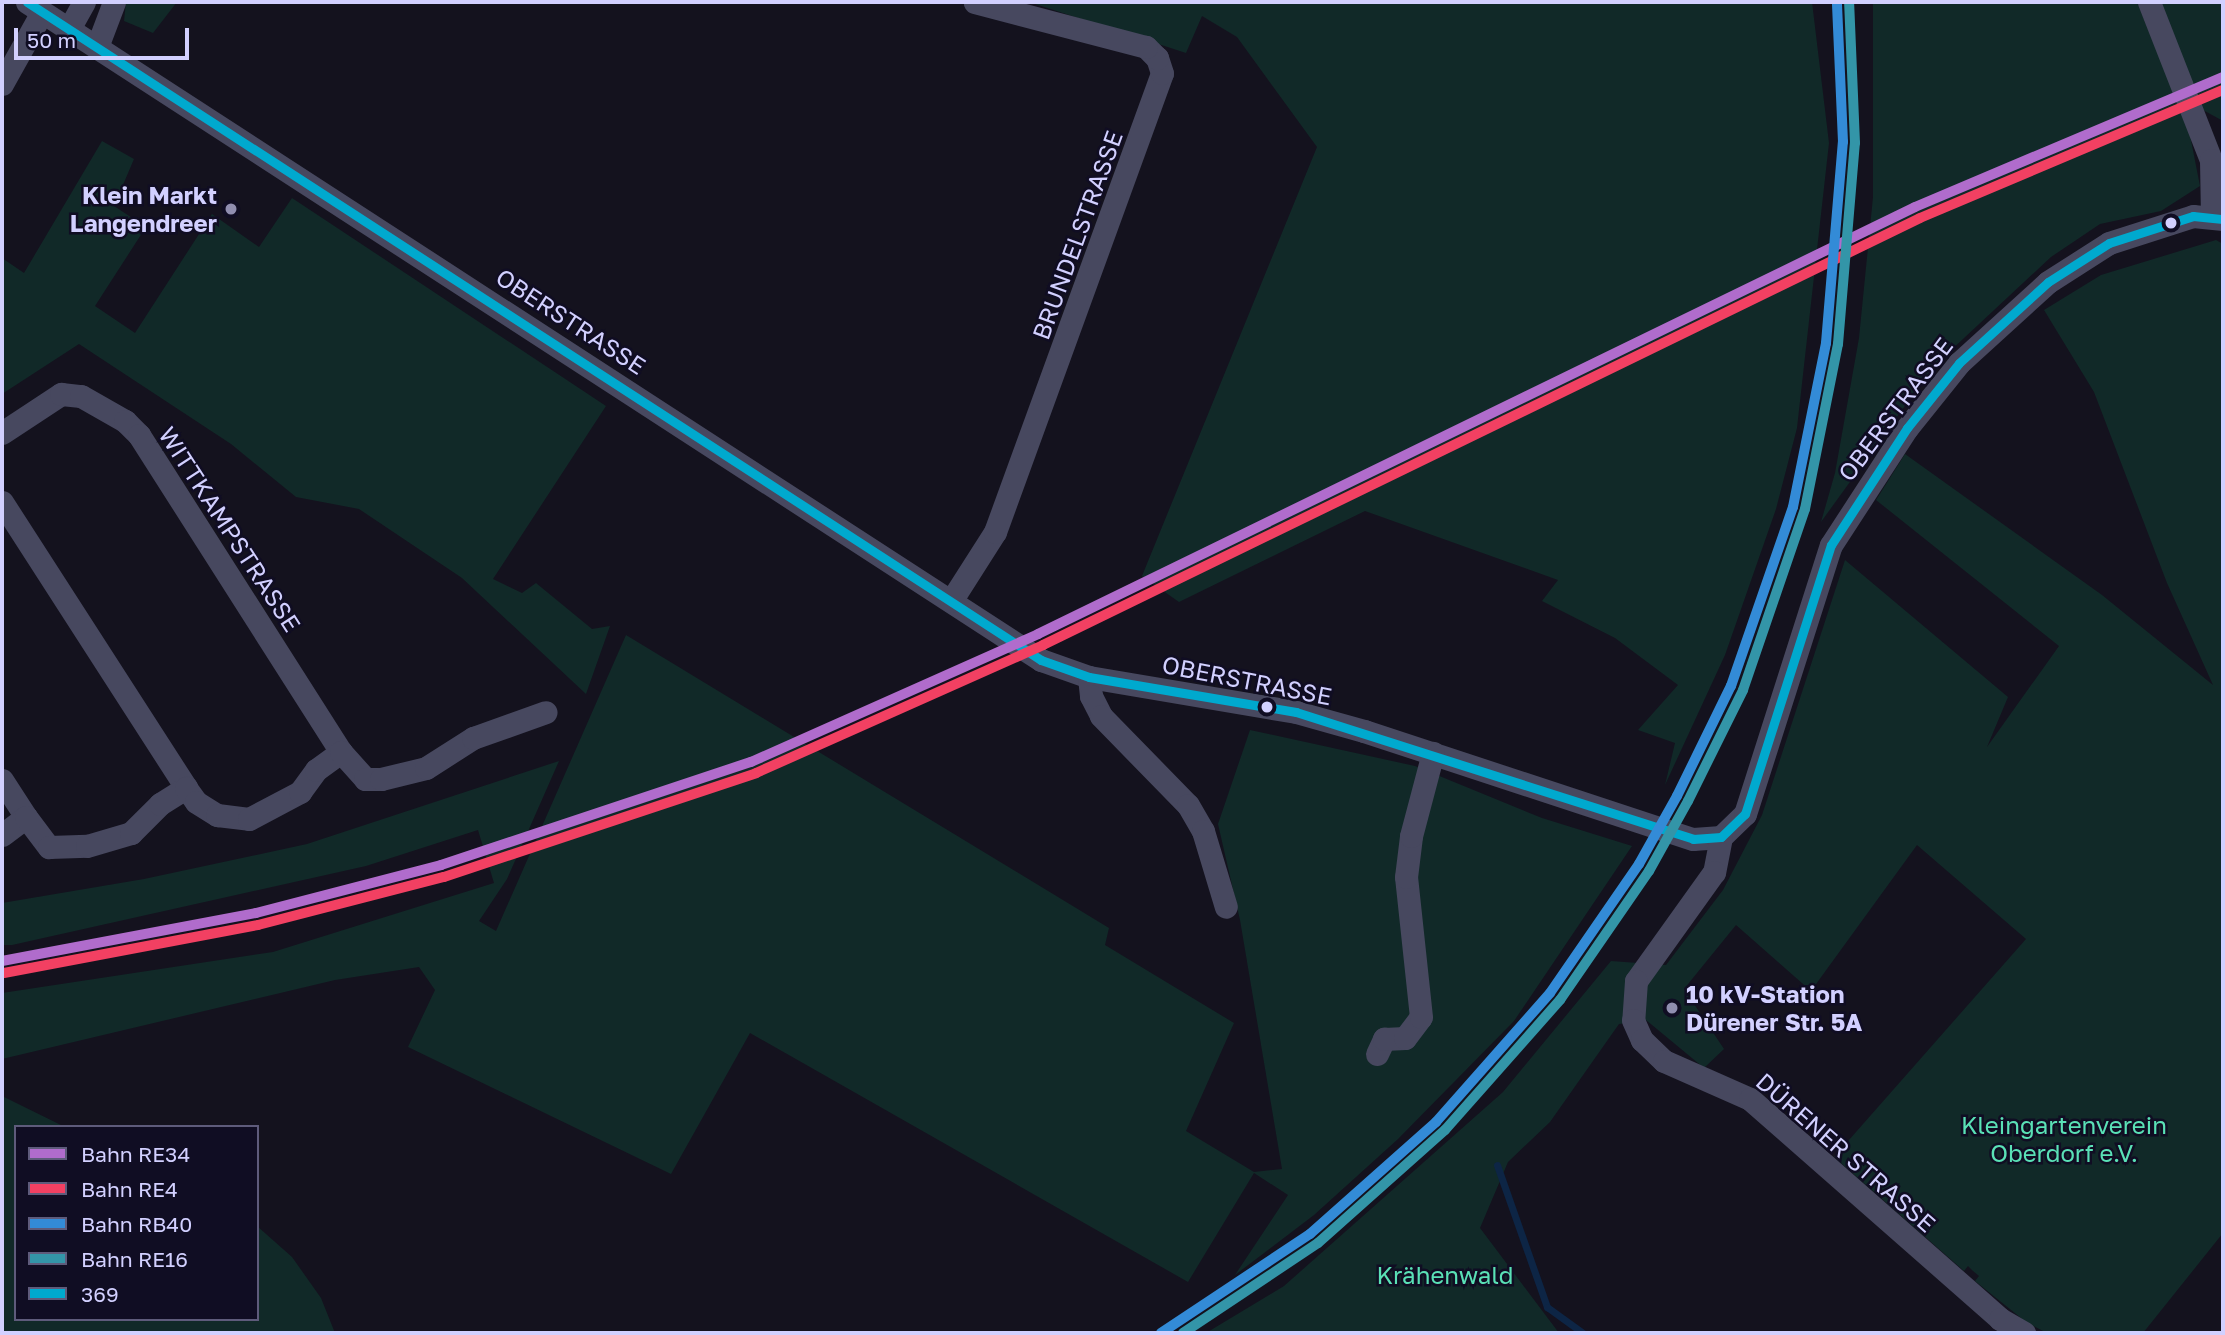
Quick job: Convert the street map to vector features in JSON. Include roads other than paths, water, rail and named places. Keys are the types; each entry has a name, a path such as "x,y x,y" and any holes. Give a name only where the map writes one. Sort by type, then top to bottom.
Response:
{"street":[{"path":"69,29 84,2"},
{"path":"97,47 114,2"},
{"name":"BRUNDELSTRASSE","path":"951,601 995,532 1162,73 1157,58 1146,47 975,2"},
{"path":"2149,2 2214,138 2211,160 2218,218"},
{"path":"2,84 34,7"},
{"name":"OBERSTRASSE","path":"34,7 1041,660 1089,677 1296,712 1433,753 1693,839 1721,837 1745,814 1831,545 1929,400 1959,363 2017,307 2109,243 2173,221 2218,218"},
{"name":"WITTKAMPSTRASSE","path":"2,433 61,394 81,396 125,421 139,435 341,752 365,779 381,779 426,768 473,738 546,712"},
{"path":"2,502 196,802 217,815 249,819 299,792 316,770 341,752"},
{"path":"1089,677 1091,696 1101,716 1188,805 1203,831 1226,908"},
{"path":"1377,1054 1384,1039 1405,1038 1421,1017 1406,877 1411,836 1433,753"},
{"path":"2,780 49,847 87,846 131,833 160,804 187,788"},
{"path":"2,835 26,817"},
{"name":"DÜRENER STRASSE","path":"1721,837 1714,872 1636,981 1633,1020 1642,1040 1664,1060 1750,1100 2000,1320 2024,1333"}],"waterway":[{"path":"1497,1165 1547,1307 1583,1333"}],"rail line":[{"name":"RB40","path":"1161,1333 1310,1234 1436,1122 1550,993 1639,864 1677,796 1731,686 1793,507 1826,343 1843,142 1837,2"},
{"name":"RE16","path":"1183,1333 1318,1243 1445,1130 1560,1000 1649,871 1688,801 1743,690 1805,509 1838,344 1855,143 1849,2"},
{"name":"RE34","path":"2,961 256,913 441,865 751,762 1038,634 1915,207 2223,77"},
{"name":"RE4","path":"4,973 258,925 444,877 756,773 1043,645 1920,218 2223,90"}],"place":[{"name":"Klein Markt Langendreer","path":"231,209"},
{"name":"10 kV-Station Dürener Str. 5A","path":"1672,1008"}],"park label":[{"name":"Kleingartenverein Oberdorf e.V.","path":"2064,1139"},
{"name":"Krähenwald","path":"1445,1275"}]}
